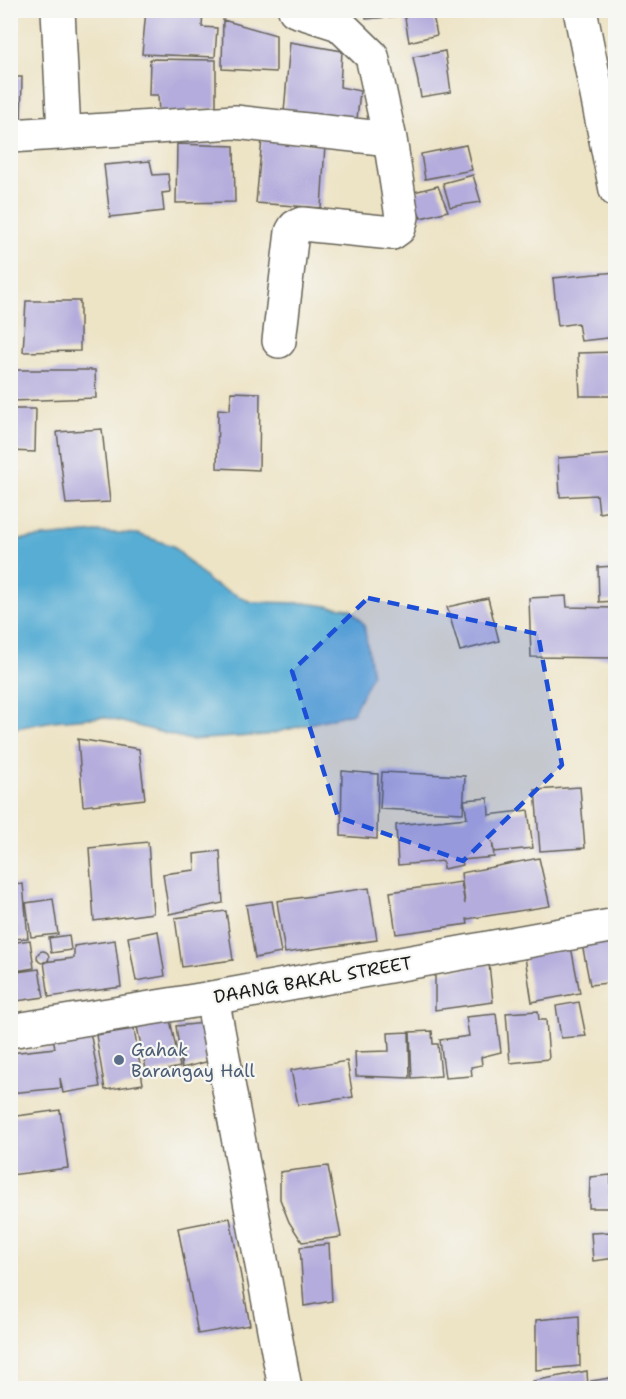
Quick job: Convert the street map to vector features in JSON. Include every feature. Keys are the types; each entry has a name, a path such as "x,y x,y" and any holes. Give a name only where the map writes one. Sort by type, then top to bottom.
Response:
{"street":[{"path":"58,10 64,133"},
{"path":"279,340 292,232 295,227 302,224 392,234 399,228 402,217 390,140 372,56 342,17 295,10"},
{"path":"580,10 615,190"},
{"path":"10,136 235,122 390,140"},
{"name":"DAANG BAKAL STREET","path":"10,1031 212,998 615,925"},
{"path":"212,998 285,1389"}],"highlighted area":[{"path":"368,598 538,634 562,765 463,861 338,817 292,671"}],"water":[{"path":"96,532 138,534 173,546 211,583 251,602 305,603 350,609 364,624 372,674 353,713 266,735 190,740 103,717 53,721 11,729 11,538"}],"building":[{"path":"146,10 203,10 202,27 217,28 215,57 142,54"},
{"path":"365,10 398,10 399,16 366,19"},
{"path":"432,10 437,35 409,42 404,12"},
{"path":"223,20 276,35 276,72 222,69"},
{"path":"290,42 342,51 340,87 360,91 357,119 284,112"},
{"path":"445,51 451,92 421,97 413,57"},
{"path":"150,59 216,60 216,109 188,108 187,113 159,113 158,95 149,95"},
{"path":"10,77 22,77 21,125 10,125"},
{"path":"262,139 325,145 321,208 256,203"},
{"path":"177,144 234,146 235,202 176,203"},
{"path":"466,145 472,170 425,179 421,154"},
{"path":"150,161 153,175 168,174 170,192 162,193 164,211 110,217 104,165"},
{"path":"473,175 481,202 450,207 443,183"},
{"path":"438,186 448,211 421,218 410,193"},
{"path":"616,272 616,337 581,341 578,323 558,326 553,278"},
{"path":"26,301 80,301 80,351 23,352"},
{"path":"616,352 616,396 580,396 578,353"},
{"path":"11,370 95,370 96,398 13,401"},
{"path":"231,392 260,393 259,470 217,468 218,409 230,410"},
{"path":"10,409 36,409 35,452 10,451"},
{"path":"102,429 110,502 66,504 57,432"},
{"path":"616,454 616,510 599,513 597,495 560,497 558,458"},
{"path":"616,566 616,601 599,602 598,567"},
{"path":"566,596 567,607 616,608 616,658 531,657 529,598"},
{"path":"488,598 499,641 460,651 447,607"},
{"path":"78,739 139,749 145,799 83,806"},
{"path":"342,771 378,774 377,839 341,836"},
{"path":"382,772 465,776 463,813 380,809"},
{"path":"580,787 585,848 540,851 535,790"},
{"path":"488,798 489,815 528,810 533,848 494,852 492,841 494,857 462,860 463,865 443,869 443,861 398,865 396,825 467,818 464,800"},
{"path":"148,842 153,913 94,921 89,848"},
{"path":"220,851 223,903 169,914 163,874 195,870 194,854"},
{"path":"539,858 550,906 467,919 468,924 396,934 390,892 461,882 465,904 461,873"},
{"path":"23,884 28,938 10,939 10,885"},
{"path":"369,888 377,940 285,953 277,901"},
{"path":"53,899 58,934 31,937 26,903"},
{"path":"272,901 281,953 255,958 246,905"},
{"path":"226,911 233,960 182,967 175,918"},
{"path":"158,931 165,976 136,981 128,937"},
{"path":"69,935 71,950 51,953 49,938"},
{"path":"616,939 616,982 590,985 582,944"},
{"path":"30,940 34,968 10,972 10,943"},
{"path":"115,940 121,987 49,997 44,962 74,958 74,946"},
{"path":"571,947 580,993 532,1002 525,957"},
{"path":"43,951 49,957 43,963 37,957"},
{"path":"489,964 493,1002 435,1010 435,973"},
{"path":"39,969 44,997 10,1002 10,973"},
{"path":"579,1002 586,1036 561,1038 556,1006"},
{"path":"538,1011 539,1020 546,1020 549,1059 510,1063 506,1013"},
{"path":"496,1014 501,1052 481,1057 482,1065 471,1067 472,1076 445,1078 440,1040 469,1036 466,1017"},
{"path":"169,1015 180,1067 147,1074 136,1022"},
{"path":"205,1023 210,1061 182,1068 176,1026"},
{"name":"Gahak Barangay Hall","path":"134,1029 143,1084 105,1090 96,1035"},
{"path":"90,1031 100,1087 63,1093 60,1078 61,1088 10,1093 10,1053 55,1048 53,1038"},
{"path":"432,1031 433,1044 438,1044 441,1076 412,1078 410,1032"},
{"path":"409,1032 410,1078 356,1076 355,1052 389,1051 388,1033"},
{"path":"347,1061 353,1097 298,1105 291,1070"},
{"path":"60,1110 68,1168 10,1175 10,1117"},
{"path":"328,1166 341,1237 302,1242 289,1222 280,1199 280,1172"},
{"path":"611,1175 610,1208 589,1208 590,1177"},
{"path":"230,1218 250,1325 198,1334 178,1228"},
{"path":"612,1232 616,1258 593,1261 591,1233"},
{"path":"329,1244 332,1301 304,1306 300,1247"},
{"path":"579,1316 580,1366 536,1370 536,1320"},
{"path":"587,1371 588,1388 535,1388 533,1381"},
{"path":"616,1377 616,1388 592,1388 591,1381"}],"place":[{"name":"Gahak Barangay Hall","path":"119,1060"}]}
